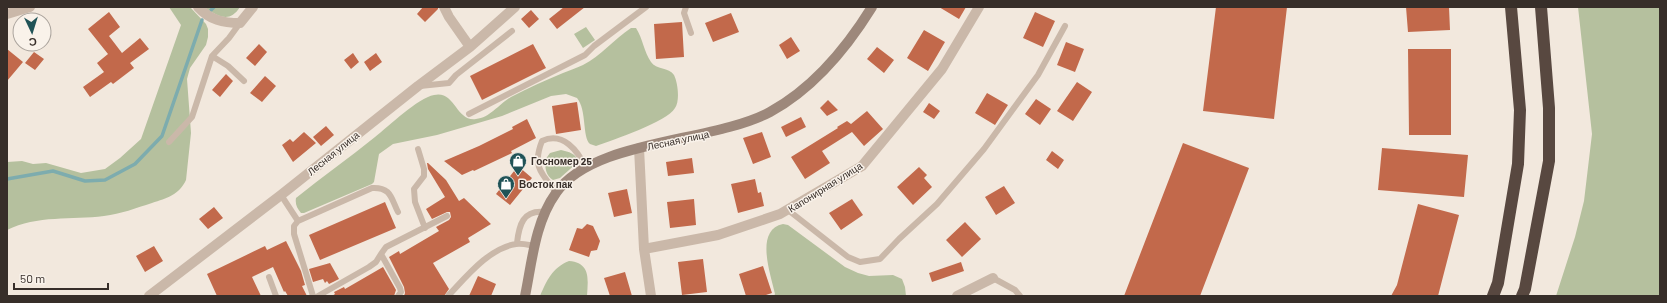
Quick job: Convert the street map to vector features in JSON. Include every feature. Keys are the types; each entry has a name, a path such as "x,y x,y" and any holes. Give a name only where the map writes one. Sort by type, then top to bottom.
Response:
{"highway":[{"path":"1493,296 1498,283 1518,164 1520,110 1511,7"},
{"path":"1522,296 1525,289 1549,161 1549,108 1541,7"}],"main road":[{"name":"Лесная улица","path":"525,296 535,246 544,212 556,192 568,180 601,160 639,148 725,130 770,112 803,90 830,65 872,7"}],"street":[{"path":"7,14 30,7"},
{"path":"198,7 212,19 226,23 240,22 253,7"},
{"path":"444,7 449,18 470,46"},
{"name":"Лесная улица","path":"153,295 470,46 515,7"},
{"name":"Капонирная улица","path":"644,249 718,235 774,217 862,166 942,69 980,7"},
{"path":"639,148 644,249 652,296"},
{"path":"957,296 994,278"}],"lane":[{"path":"469,114 585,54 646,7"},
{"path":"686,7 684,13 691,33"},
{"path":"169,142 192,117 212,56 229,38 240,22"},
{"path":"788,210 848,257 860,262 880,259 937,204 984,149 1038,75 1065,26"},
{"path":"418,86 449,84 456,75 512,31"},
{"path":"212,56 228,66 244,81"},
{"path":"556,192 542,174 538,166 538,155 542,142 547,139 564,141 580,156 586,168"},
{"path":"418,149 424,169 424,176 414,189 415,202 425,228"},
{"path":"313,296 294,234 294,226 298,221 372,188 381,188 389,193 398,212"},
{"path":"282,195 298,221"},
{"path":"517,243 518,231 526,217 536,211 544,212"},
{"path":"318,296 376,262 386,247 447,216"},
{"path":"448,296 476,266 500,250 517,243 535,246"},
{"path":"381,254 400,288 398,296"},
{"path":"269,277 276,296"},
{"path":"994,278 1015,290 1020,296"}],"green space":[{"path":"169,7 190,7 206,24 208,29 206,45 190,68 187,79 191,133 186,180 183,185 176,193 168,197 122,212 104,216 42,220 18,225 7,230 7,162 22,161 33,164 46,163 81,173 105,169 141,139 181,25"},
{"path":"204,7 240,7 232,15 223,17"},
{"path":"1578,7 1660,7 1660,296 1556,296 1575,237 1584,201 1592,134"},
{"path":"586,27 595,40 583,48 574,34"},
{"path":"631,28 636,28 653,65 672,72 677,87 678,101 675,108 662,119 651,125 596,146 590,144 586,136 582,109 577,98 566,94 551,96 502,116 437,135 393,144 379,154 374,182 372,184 304,213 301,213 297,208 296,198 404,113 427,97 441,95 447,97 464,116 469,119 481,118 486,116 511,97 590,61"},
{"path":"561,150 574,155 578,162 560,178 553,180 546,172 545,160 550,153"},
{"path":"783,224 788,225 845,267 869,276 893,275 902,279 906,296 774,296 775,294 768,265 767,244 769,235 774,228"},
{"path":"569,261 576,262 585,268 588,278 587,296 540,296 554,271"}],"building":[{"path":"423,7 438,7 438,9 425,22 417,14"},
{"path":"564,7 585,7 557,29 549,19"},
{"path":"939,7 966,7 959,19"},
{"path":"1216,7 1287,7 1274,119 1203,111"},
{"path":"1406,7 1449,7 1450,30 1408,32"},
{"path":"531,10 539,19 529,28 521,19"},
{"path":"109,12 120,27 109,36 122,53 140,38 149,49 130,63 134,68 113,84 111,82 90,97 83,87 104,72 97,63 108,54 88,29"},
{"path":"1035,12 1055,21 1043,47 1023,38"},
{"path":"731,13 739,32 713,42 705,23"},
{"path":"682,22 684,57 656,59 654,24"},
{"path":"924,30 945,42 928,71 907,58"},
{"path":"791,37 800,51 787,59 779,45"},
{"path":"1066,42 1084,49 1075,72 1057,65"},
{"path":"259,44 267,52 255,66 246,58"},
{"path":"533,44 546,68 482,100 470,76"},
{"path":"877,47 894,60 884,73 867,59"},
{"path":"7,49 23,62 7,81"},
{"path":"1408,49 1451,49 1451,135 1409,135"},
{"path":"34,52 44,59 35,70 25,63"},
{"path":"353,53 359,62 351,69 344,60"},
{"path":"376,53 382,62 370,71 364,62"},
{"path":"226,74 233,81 220,97 212,90"},
{"path":"265,76 276,86 262,102 250,93"},
{"path":"1077,82 1092,92 1073,121 1057,111"},
{"path":"987,93 1008,105 995,125 975,113"},
{"path":"1036,99 1051,109 1040,125 1025,114"},
{"path":"828,100 838,110 827,116 820,108"},
{"path":"577,102 581,130 556,134 552,106"},
{"path":"929,103 940,111 934,119 923,112"},
{"path":"867,111 883,129 864,146 852,132 822,151 830,163 805,179 791,157 847,121 851,124"},
{"path":"801,117 806,127 786,137 781,127"},
{"path":"527,119 536,138 511,151 512,153 462,175 444,161 513,129 512,127"},
{"path":"326,126 334,135 321,146 313,137"},
{"path":"304,132 316,143 293,162 282,145 290,139 293,142"},
{"path":"762,132 771,157 753,164 743,138"},
{"path":"1183,143 1249,168 1200,296 1124,296"},
{"path":"1382,148 1468,155 1464,197 1378,190"},
{"path":"1052,151 1064,160 1058,169 1046,160"},
{"path":"692,158 694,173 668,176 666,162"},
{"path":"427,163 446,180 459,201 464,198 491,224 468,238 470,242 433,263 449,289 444,296 404,296 404,287 389,257 399,251 400,254 439,231 436,227 449,220 451,217 450,212 447,212 432,219 426,209 445,197 428,169"},
{"path":"518,166 532,178 510,205 496,194"},
{"path":"919,167 927,175 924,178 932,187 913,205 897,187"},
{"path":"755,179 758,193 761,192 764,206 738,213 731,184"},
{"path":"1004,186 1015,203 996,215 985,197"},
{"path":"627,189 632,213 614,217 608,193"},
{"path":"694,199 696,225 670,228 667,202"},
{"path":"852,199 863,215 841,230 829,213"},
{"path":"385,202 396,228 320,260 309,235"},
{"path":"1418,204 1459,215 1438,296 1391,296 1397,285"},
{"path":"214,207 223,218 208,229 199,219"},
{"path":"965,222 981,239 962,257 946,240"},
{"path":"587,224 593,226 600,241 597,250 591,251 589,257 569,250 577,228 582,229"},
{"path":"286,241 301,271 305,285 302,286 307,296 288,296 285,291 284,292 273,267 252,277 261,296 217,296 207,274 265,246 267,250"},
{"path":"154,246 163,261 145,272 136,256"},
{"path":"703,259 707,292 682,295 678,262"},
{"path":"961,262 964,271 932,282 929,273"},
{"path":"330,263 339,279 329,284 327,281 325,283 323,279 313,282 309,269"},
{"path":"763,266 772,293 763,296 746,296 739,274"},
{"path":"383,267 396,290 394,296 332,296 335,294 334,292 344,287 345,289"},
{"path":"625,272 632,296 610,296 604,278"},
{"path":"478,276 496,284 491,296 469,296"}],"waterway":[{"path":"211,10 214,7"},
{"path":"7,179 53,171 85,181 105,180 135,164 162,136 202,20"}],"place":[{"name":"Госномер 25","path":"518,176"},
{"name":"Восток пак","path":"506,199"}]}
